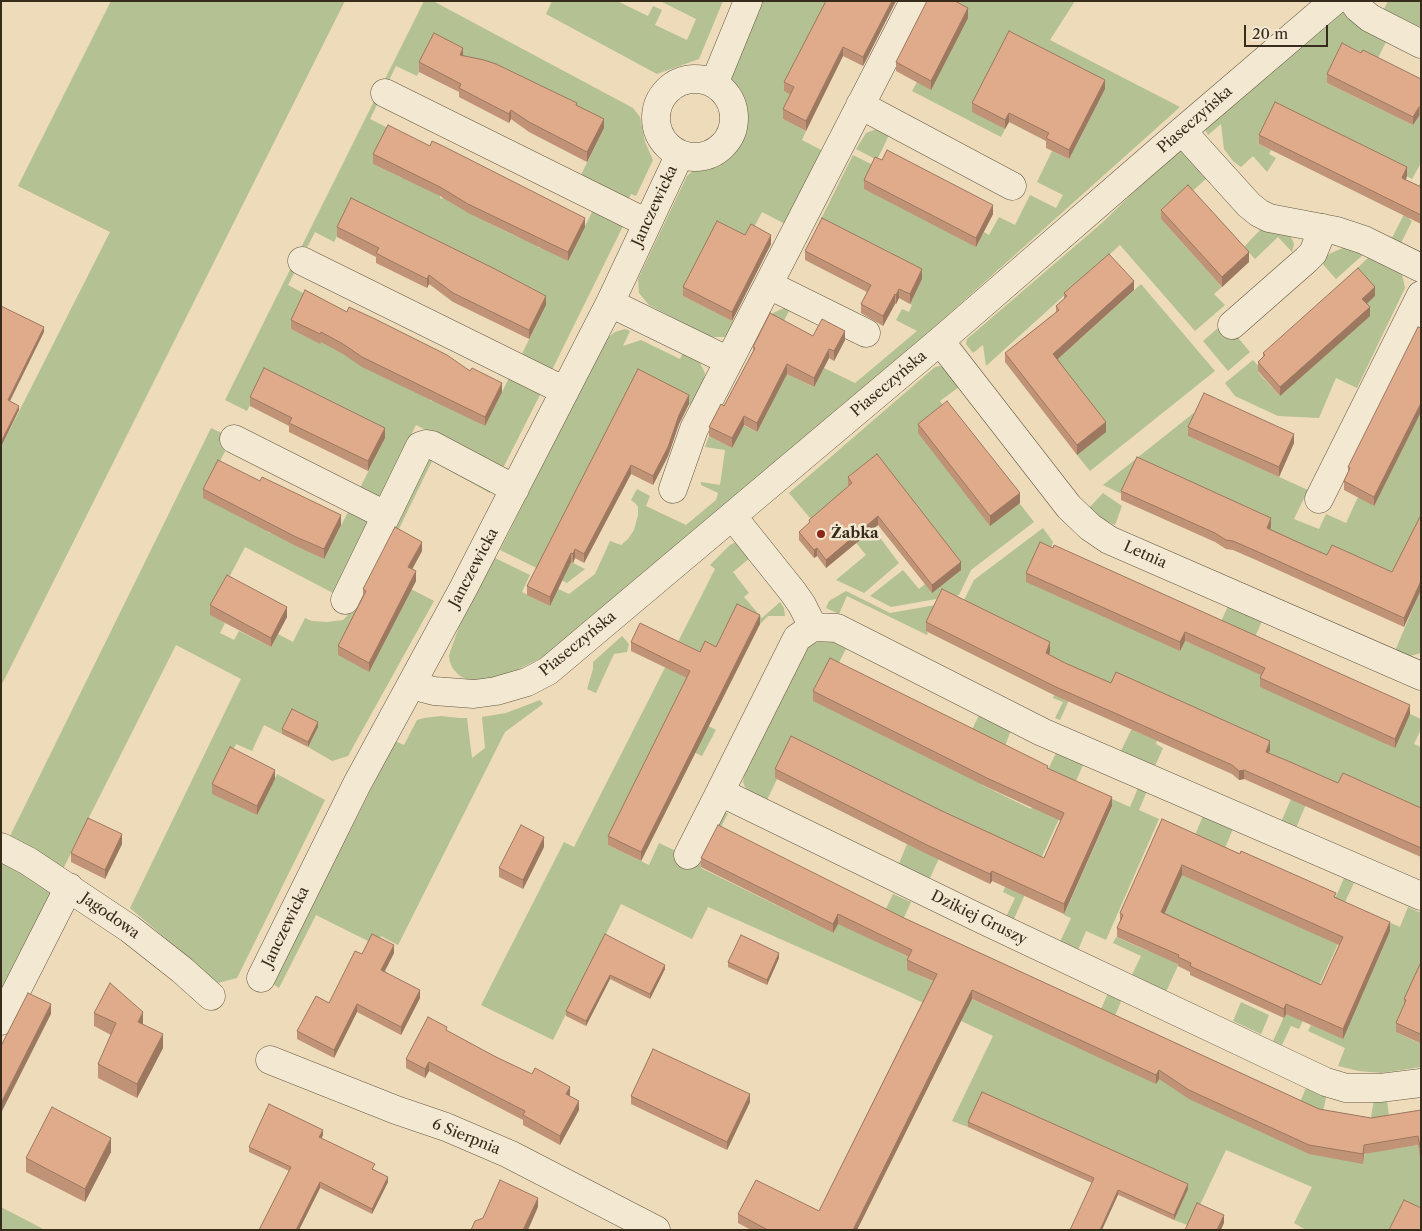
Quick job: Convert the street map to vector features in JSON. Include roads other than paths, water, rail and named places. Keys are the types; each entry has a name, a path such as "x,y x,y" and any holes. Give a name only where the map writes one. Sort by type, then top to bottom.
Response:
{"street":[{"path":"714,84 748,1"},
{"name":"Piaseczyńska","path":"411,685 452,694 474,694 496,691 527,682 548,671 733,517 1334,1"},
{"path":"1353,1 1370,18 1421,44"},
{"path":"673,489 694,429 913,3"},
{"name":"Janczewicka","path":"694,78 707,80 719,86 729,96 734,108 735,122 732,135 724,146 714,154 702,158 680,154 666,146 659,135 656,123 657,110 661,98 669,88 681,81 694,78"},
{"path":"385,93 647,223"},
{"path":"860,105 1012,186"},
{"path":"1182,131 1249,206 1259,213 1269,218 1323,228 1364,240 1421,268"},
{"name":"Janczewicka","path":"261,978 358,784 515,489 610,303 680,154"},
{"path":"1232,325 1313,253 1323,228"},
{"path":"302,262 565,391"},
{"path":"769,285 866,333"},
{"path":"1319,499 1421,295"},
{"path":"610,303 729,362"},
{"name":"Letnia","path":"940,340 1069,507 1090,527 1109,540 1421,676"},
{"path":"234,439 386,515"},
{"path":"345,600 420,446 426,444 515,489"},
{"path":"733,517 802,604 812,627"},
{"path":"688,855 797,638 812,627 837,628 1042,732 1421,896"},
{"name":"Dzikiej Gruszy","path":"720,792 972,915 1326,1082 1346,1088 1380,1088 1421,1083"},
{"name":"Jagodowa","path":"1,847 28,861 69,887 130,929 182,970 211,996"},
{"path":"1,1021 69,887"},
{"name":"6 Sierpnia","path":"270,1060 396,1110 446,1127 509,1154 656,1230"}],"place":[{"name":"Żabka","path":"821,534"}]}
